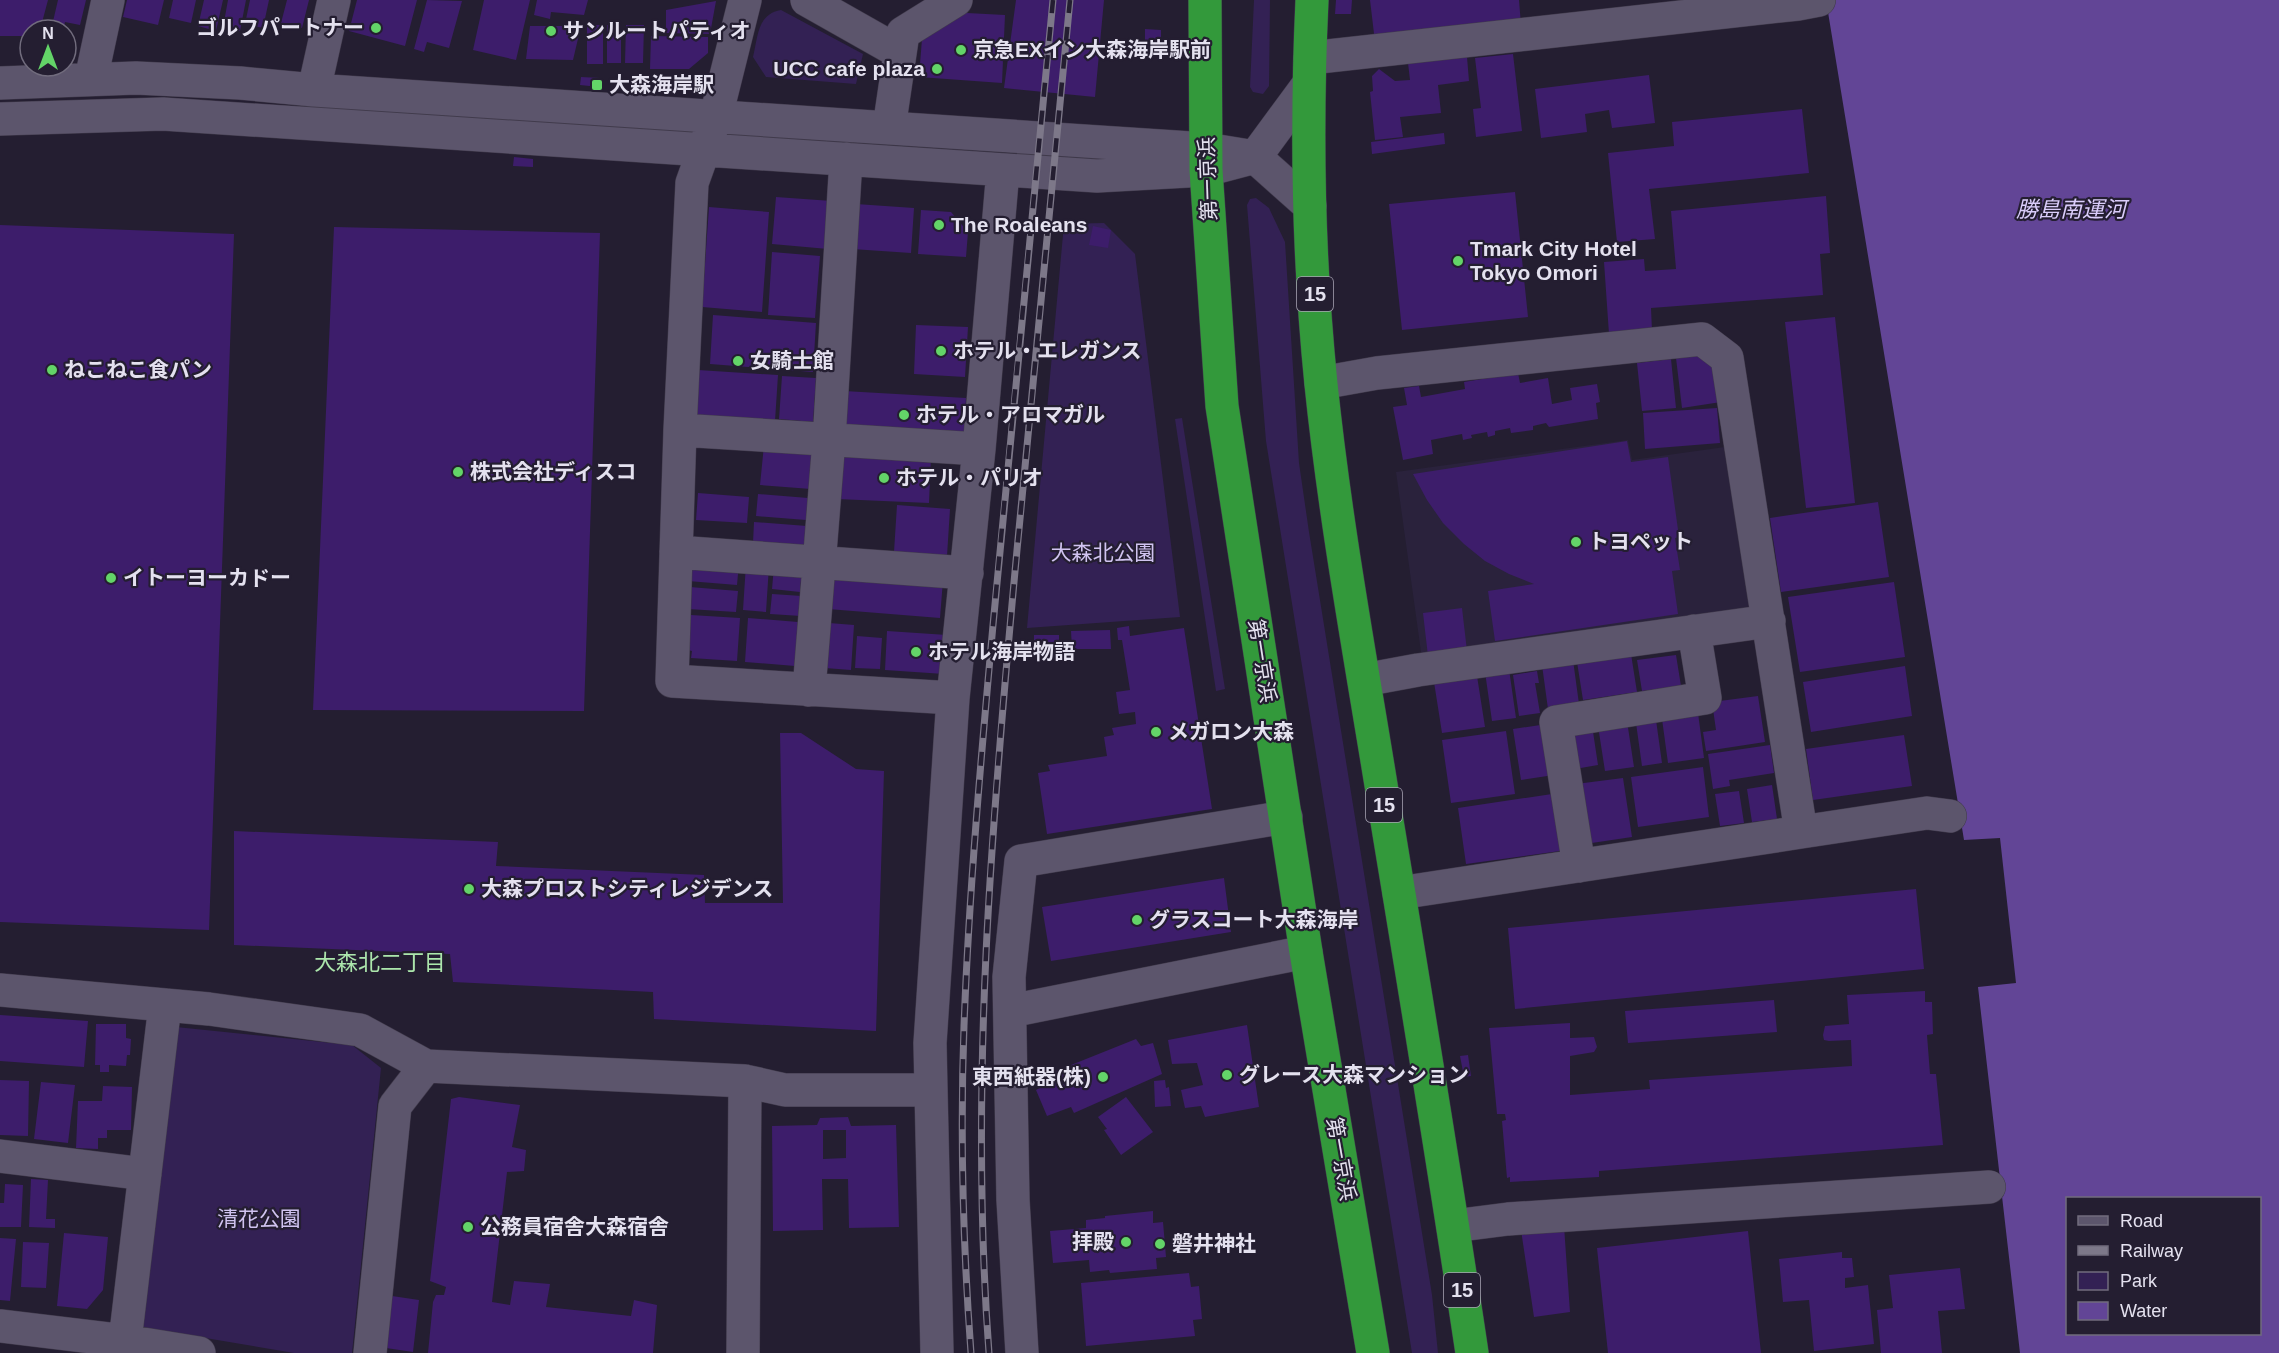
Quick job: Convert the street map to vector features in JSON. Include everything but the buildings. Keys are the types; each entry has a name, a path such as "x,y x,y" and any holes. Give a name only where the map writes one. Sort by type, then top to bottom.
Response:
{"highway":[{"name":"第一京浜","path":"1205,0 1206,160 1222,406 1306,952 1373,1353"},
{"path":"1204,64 1226,0"},
{"name":"15","path":"1312,0 1309,72 1310,206 1321,382 1339,532 1472,1353"}],"street":[{"path":"91,79 108,0"},
{"path":"314,90 334,0"},
{"path":"745,0 716,116 692,183 680,430 672,681 953,698"},
{"path":"807,0 899,52"},
{"path":"889,128 903,33 956,0"},
{"path":"1255,157 1309,72 1819,0"},
{"path":"0,83 136,78 240,83 314,90 889,128 1206,160"},
{"path":"0,119 163,114 1097,176 1206,160 1255,157 1310,206"},
{"path":"809,690 830,440 846,159"},
{"path":"937,1353 930,1043 953,698 979,449 1003,170"},
{"path":"1321,382 1377,373 1702,339 1727,358 1801,832"},
{"path":"680,430 979,449"},
{"path":"676,552 967,573"},
{"path":"1364,680 1418,670 1769,621"},
{"path":"1579,866 1556,722 1705,698 1694,632"},
{"path":"1399,893 1927,813 1950,816"},
{"path":"1022,1353 1013,1200 1009,977 1021,861 1286,817"},
{"path":"1010,1011 1306,952"},
{"path":"0,990 165,1005 360,1030 426,1066 745,1081 785,1090 931,1089"},
{"path":"125,1341 165,1005"},
{"path":"370,1353 395,1106 426,1066"},
{"path":"743,1353 745,1081"},
{"path":"0,1156 145,1174"},
{"path":"1453,1226 1508,1219 1989,1187"},
{"path":"0,1326 87,1344 125,1341 199,1353"}],"shaded area":[{"name":"トヨペット","path":"1628,440 1632,460 1732,446 1755,613 1422,659 1396,472"}],"green space":[{"path":"1254,0 1270,0 1269,86 1263,94 1253,92 1250,87"},
{"path":"781,10 863,54 856,84 766,77 753,57 758,34 767,16"},
{"path":"1256,198 1269,208 1285,242 1299,463 1432,1295 1438,1353 1412,1353 1266,441 1247,205 1250,199"},
{"name":"大森北公園","path":"1104,223 1135,254 1180,617 1027,628 1064,224"},
{"path":"1182,418 1225,689 1216,691 1175,419"},
{"name":"清花公園","path":"176,1027 352,1045 381,1068 352,1353 294,1353 140,1327"}],"water":[{"name":"勝島南運河","path":"1826,0 2279,0 2279,1353 2020,1353 1978,987 2016,983 2000,838 1964,840"}],"railway":[{"path":"971,1353 962,1148 964,1026 969,926 993,625 1053,0"},
{"path":"989,1353 983,1253 981,1152 986,951 999,750 1070,0"}],"place":[{"name":"ゴルフパートナー","path":"376,28"},
{"name":"サンルートパティオ","path":"551,31"},
{"name":"京急EXイン大森海岸駅前","path":"961,50"},
{"name":"UCC cafe plaza","path":"937,69"},
{"name":"大森海岸駅","path":"597,85"},
{"name":"The Roaleans","path":"939,225"},
{"name":"Tmark City Hotel Tokyo Omori","path":"1458,261"},
{"name":"ホテル・エレガンス","path":"941,351"},
{"name":"女騎士館","path":"738,361"},
{"name":"ねこねこ食パン","path":"52,370"},
{"name":"ホテル・アロマガル","path":"904,415"},
{"name":"株式会社ディスコ","path":"458,472"},
{"name":"ホテル・パリオ","path":"884,478"},
{"name":"トヨペット","path":"1576,542"},
{"name":"イトーヨーカドー","path":"111,578"},
{"name":"ホテル海岸物語","path":"916,652"},
{"name":"メガロン大森","path":"1156,732"},
{"name":"大森プロストシティレジデンス","path":"469,889"},
{"name":"グラスコート大森海岸","path":"1137,920"},
{"name":"グレース大森マンション","path":"1227,1075"},
{"name":"東西紙器(株)","path":"1103,1077"},
{"name":"公務員宿舎大森宿舎","path":"468,1227"},
{"name":"拝殿","path":"1126,1242"},
{"name":"磐井神社","path":"1160,1244"}],"district":[{"name":"大森北二丁目","path":"380,962"}]}
